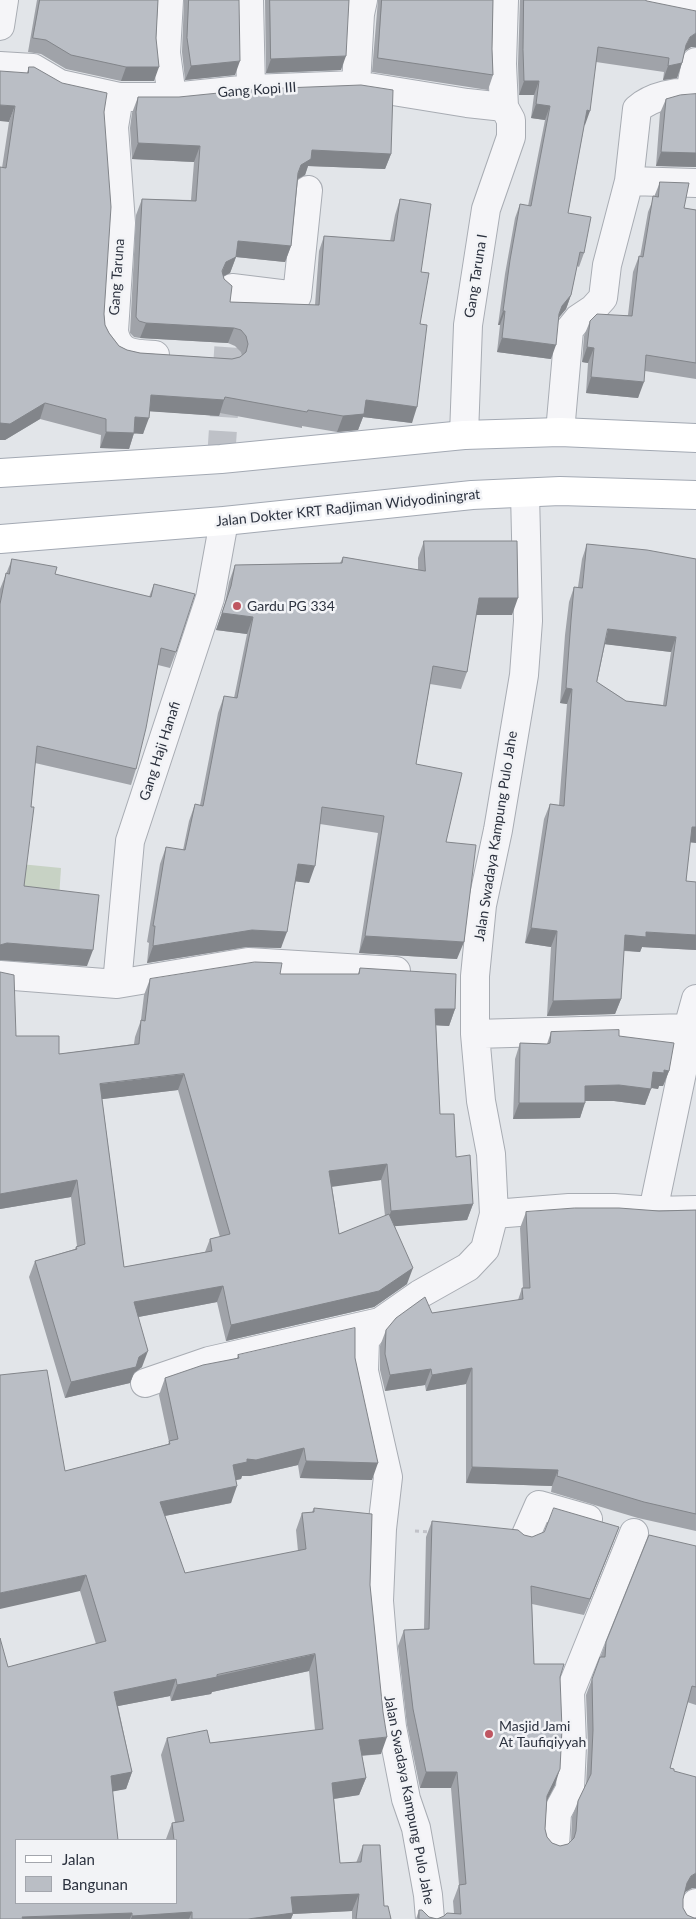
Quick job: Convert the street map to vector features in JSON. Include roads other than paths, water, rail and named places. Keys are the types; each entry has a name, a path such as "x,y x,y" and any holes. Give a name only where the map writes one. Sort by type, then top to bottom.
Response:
{"main road":[{"path":"0,474 221,459 464,435 560,432 696,438"},
{"name":"Jalan Dokter KRT Radjiman Widyodiningrat","path":"0,539 224,521 472,495 560,491 696,495"}],"street":[{"path":"0,26 4,0"},
{"path":"169,0 166,53 172,97"},
{"path":"249,0 251,89"},
{"path":"356,85 360,14 363,0"},
{"name":"Gang Taruna I","path":"464,435 468,325 486,209 511,137 502,64 504,0"},
{"path":"645,0 696,10"},
{"path":"560,432 568,330 578,319 594,309 603,298 607,265 629,181 637,109 644,102 657,97 693,93 696,62"},
{"name":"Gang Kopi III","path":"0,66 33,68 60,84 119,97 172,97 251,89 356,85 468,104 508,114"},
{"name":"Gang Taruna","path":"119,97 114,127 121,223 114,321 115,339 125,351 138,354 178,357"},
{"path":"629,181 696,182"},
{"path":"232,288 297,296 308,190"},
{"name":"Jalan Swadaya Kampung Pulo Jahe","path":"430,1919 428,1895 416,1828 406,1799 392,1727 383,1650 378,1601 382,1529 388,1477 364,1371 365,1340 380,1322 420,1294 468,1267 485,1249 494,1214 491,1154 481,1100 475,1034 465,975 482,905 501,812 524,675 528,621 525,493"},
{"name":"Gang Haji Hanafi","path":"117,984 130,841 210,598 224,521"},
{"path":"0,975 117,984 248,962 416,972"},
{"path":"653,1211 684,1063 688,1028 696,999"},
{"path":"475,1034 688,1028"},
{"path":"494,1214 569,1208 614,1208 653,1211 696,1210"},
{"path":"145,1384 209,1361 380,1322"},
{"path":"525,1537 539,1505 660,1539"},
{"path":"555,1846 557,1813 570,1789 572,1745 570,1692 634,1533"},
{"path":"692,1919 696,1903"}],"tunnel":[{"path":"221,459 231,307"}],"place":[{"name":"Gardu PG 334","path":"237,606"},
{"name":"Masjid Jami At Taufiqiyyah","path":"489,1734"}]}
